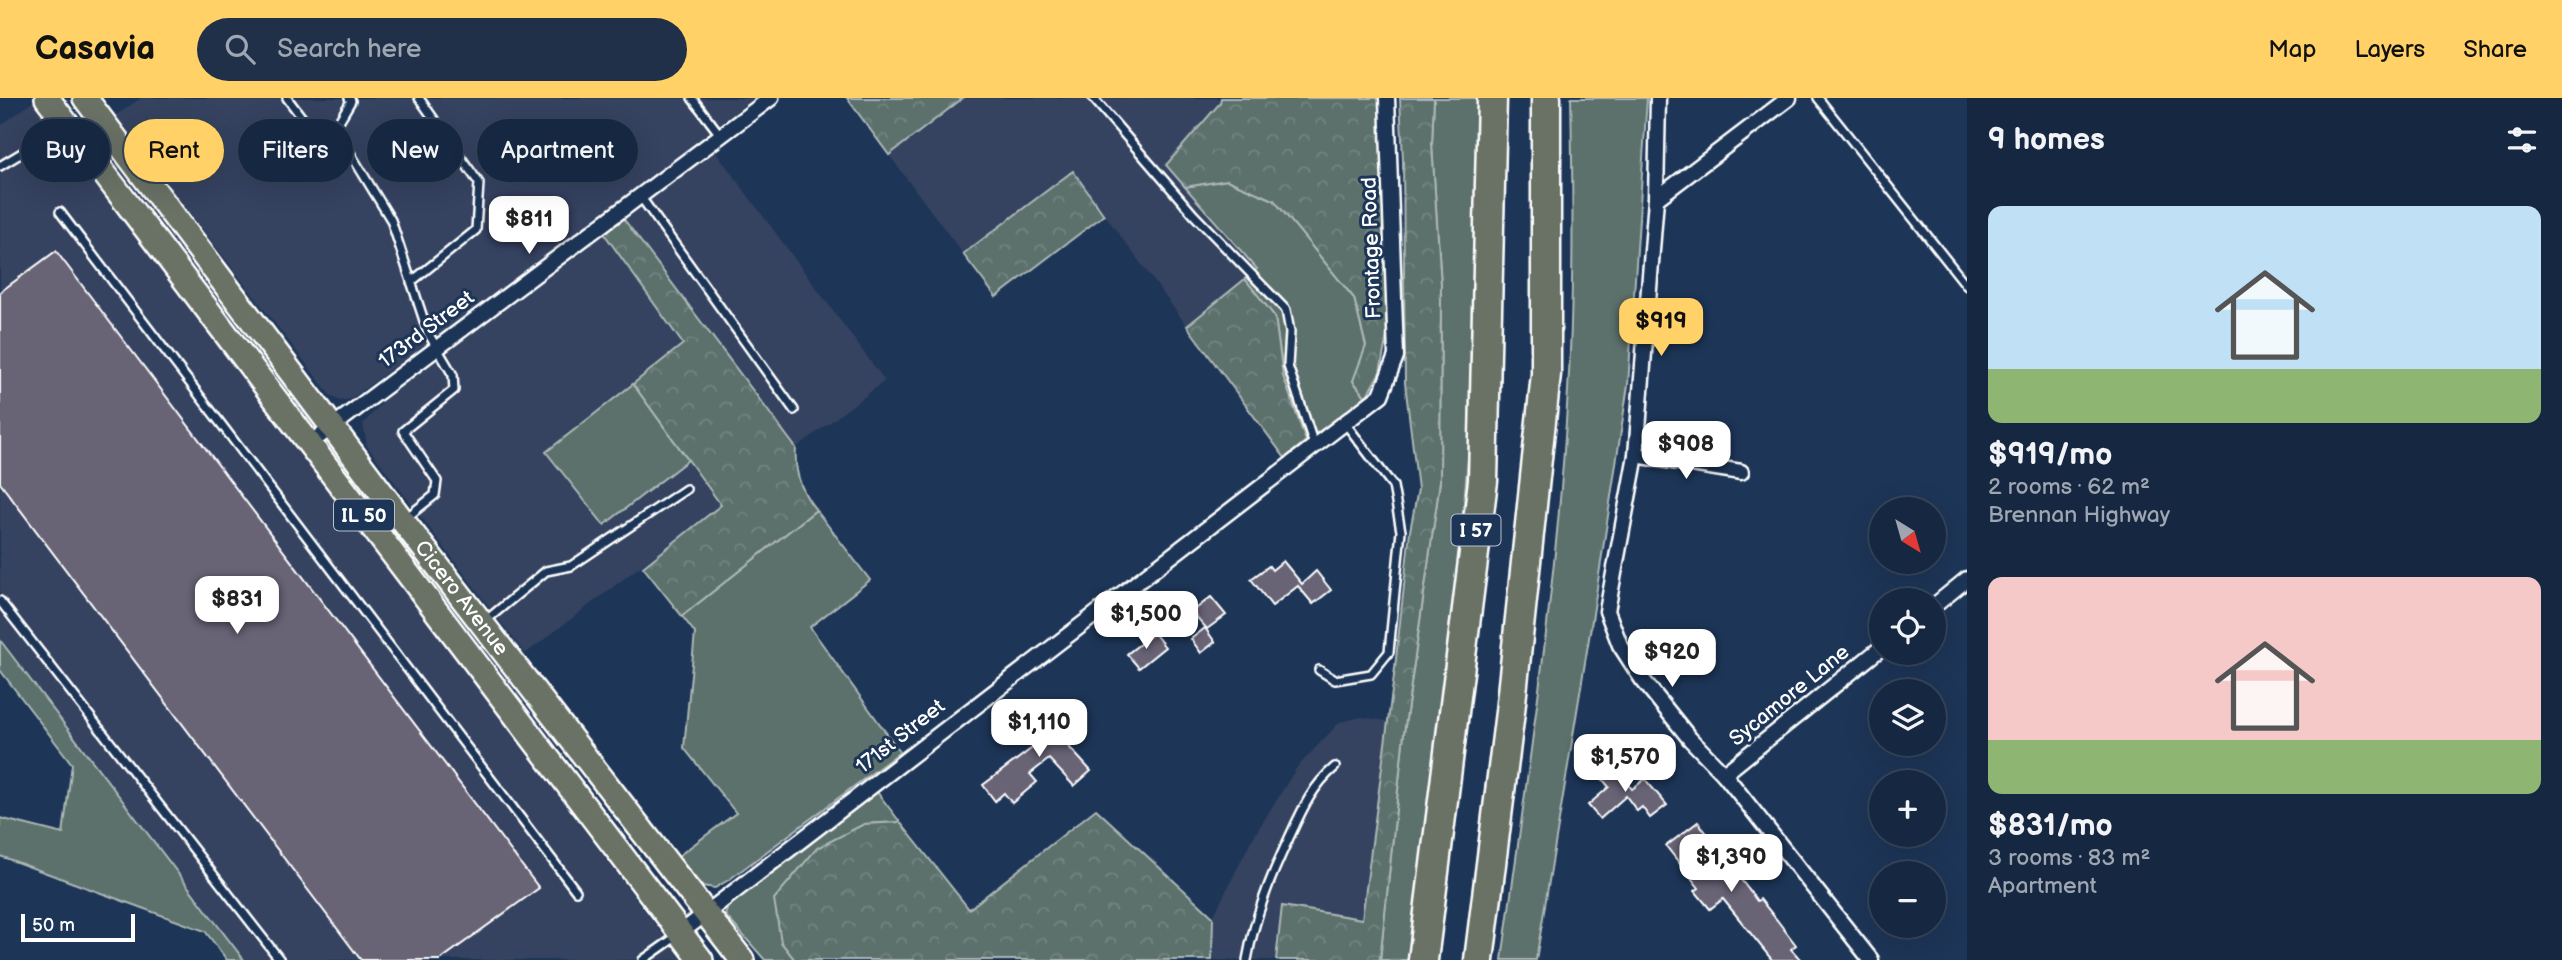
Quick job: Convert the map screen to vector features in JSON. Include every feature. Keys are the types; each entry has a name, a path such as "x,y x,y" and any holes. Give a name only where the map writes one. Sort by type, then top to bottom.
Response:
{"highway":[{"name":"I 57","path":"1423,960 1483,481 1492,98"},
{"name":"I 57","path":"1479,960 1546,373 1546,98"}],"main road":[{"name":"Cicero Avenue","path":"85,98 124,149"},
{"name":"Cicero Avenue","path":"50,102 63,119"},
{"path":"114,187 124,180"},
{"name":"Cicero Avenue","path":"110,182 701,960"},
{"name":"Cicero Avenue","path":"149,182 402,520 742,960"}],"street":[{"name":"173rd Street","path":"309,443 771,98"},
{"name":"Frontage Road","path":"1381,395 1396,356 1387,98"},
{"path":"1658,98 1656,199 1636,455 1607,611 1620,645 1642,679 1690,739 1724,774 1871,960"},
{"path":"1656,199 1789,98"},
{"name":"171st Street","path":"679,934 1381,395"},
{"path":"1636,455 1741,472"},
{"path":"1946,596 1967,579"},
{"name":"Sycamore Lane","path":"1724,774 1869,658"}],"lane":[{"path":"287,98 303,119"},
{"path":"340,119 351,101 349,98"},
{"path":"411,282 476,230 478,183 419,98"},
{"path":"692,98 721,136"},
{"path":"1093,98 1195,215 1286,310 1290,332 1288,366 1315,446"},
{"path":"1818,98 1967,286"},
{"path":"43,119 50,102"},
{"path":"0,166 21,153"},
{"path":"353,158 391,220 428,333 453,375 454,390 404,431 437,481 435,495 402,520"},
{"path":"640,196 794,410"},
{"path":"60,212 576,891"},
{"path":"1319,670 1335,680 1370,674 1389,652 1401,531 1392,486 1345,423"},
{"path":"482,624 546,571 571,566 686,489"},
{"path":"0,601 281,960"},
{"path":"1247,960 1261,900 1274,869 1306,802 1320,779 1335,767"},
{"path":"643,960 679,934"}],"shaded area":[{"path":"141,98 754,98 351,399 340,401 330,395 166,182 224,182 224,119 124,119 124,128 115,116"},
{"path":"963,98 1221,98 1220,103 1166,165 1257,269 1187,326 1073,172 963,254 889,155"},
{"path":"34,101 48,119 21,119 21,182 95,182 682,960 244,960 0,640 0,126"},
{"path":"713,148 885,381 796,448 623,218"},
{"path":"603,232 683,344 546,451 604,525 688,460 721,505 525,654 367,446 363,424 393,390"},
{"path":"1361,717 1388,721 1362,919 1282,906 1276,960 1212,960 1213,917 1251,841 1297,767 1340,722"}],"green space":[{"path":"847,98 963,98 889,155"},
{"path":"1221,98 1382,98 1387,335 1380,372 1366,397 1353,381 1366,346 1354,298 1274,200 1227,180 1185,187 1166,165 1220,103"},
{"path":"1400,98 1434,98 1432,144 1441,286 1440,481 1404,733 1380,960 1276,960 1282,906 1362,919 1410,531 1418,489 1405,383"},
{"path":"1434,98 1477,98 1478,252 1472,406 1452,614 1408,960 1380,960 1404,733 1440,481 1441,286 1432,144"},
{"path":"1571,98 1647,98 1628,385 1536,960 1502,960 1540,684 1562,476 1572,291"},
{"path":"1073,171 1104,215 996,297 963,254"},
{"path":"1227,180 1274,200 1354,298 1366,346 1353,381 1366,397 1306,441 1283,376 1275,317 1245,279 1257,269 1185,187"},
{"path":"623,218 796,448 800,481 816,510 682,616 643,567 721,505 633,384 683,344 603,232"},
{"path":"1245,279 1275,317 1283,376 1306,441 1285,458 1187,326"},
{"path":"633,384 688,460 604,525 546,452"},
{"path":"816,510 870,580 810,627 900,752 730,879 715,888 702,886 677,857 736,813 684,748 695,633 682,616"},
{"path":"0,640 244,960 227,960 205,931 0,856 0,818 63,834 72,764 0,670"},
{"path":"874,788 900,822 864,824 781,942 795,960 765,960 725,915 731,899"},
{"path":"1096,809 1213,917 1212,960 795,960 781,942 774,899 817,848 864,824 900,822 969,909"}],"building":[{"path":"56,251 539,888 440,960 361,960 0,483 0,292"},
{"path":"1283,561 1302,584 1316,571 1331,590 1313,604 1298,586 1272,606 1251,579 1269,566 1272,570"},
{"path":"1211,597 1226,615 1207,629 1192,612"},
{"path":"1205,628 1215,642 1201,653 1191,639"},
{"path":"1154,633 1165,647 1139,668 1127,654"},
{"path":"1053,708 1071,727 1060,737 1091,771 1074,786 1049,759 1030,774 1037,782 1012,803 1004,793 995,801 983,785 1036,745 1022,730 1039,714 1043,718"},
{"path":"1608,760 1632,789 1645,779 1667,805 1650,818 1642,807 1637,811 1626,796 1600,819 1588,805 1609,787 1595,770"},
{"path":"1698,822 1709,836 1695,847 1711,866 1724,857 1757,901 1760,899 1796,945 1791,949 1801,960 1772,960 1723,899 1710,909 1695,891 1699,888 1666,846"}]}
